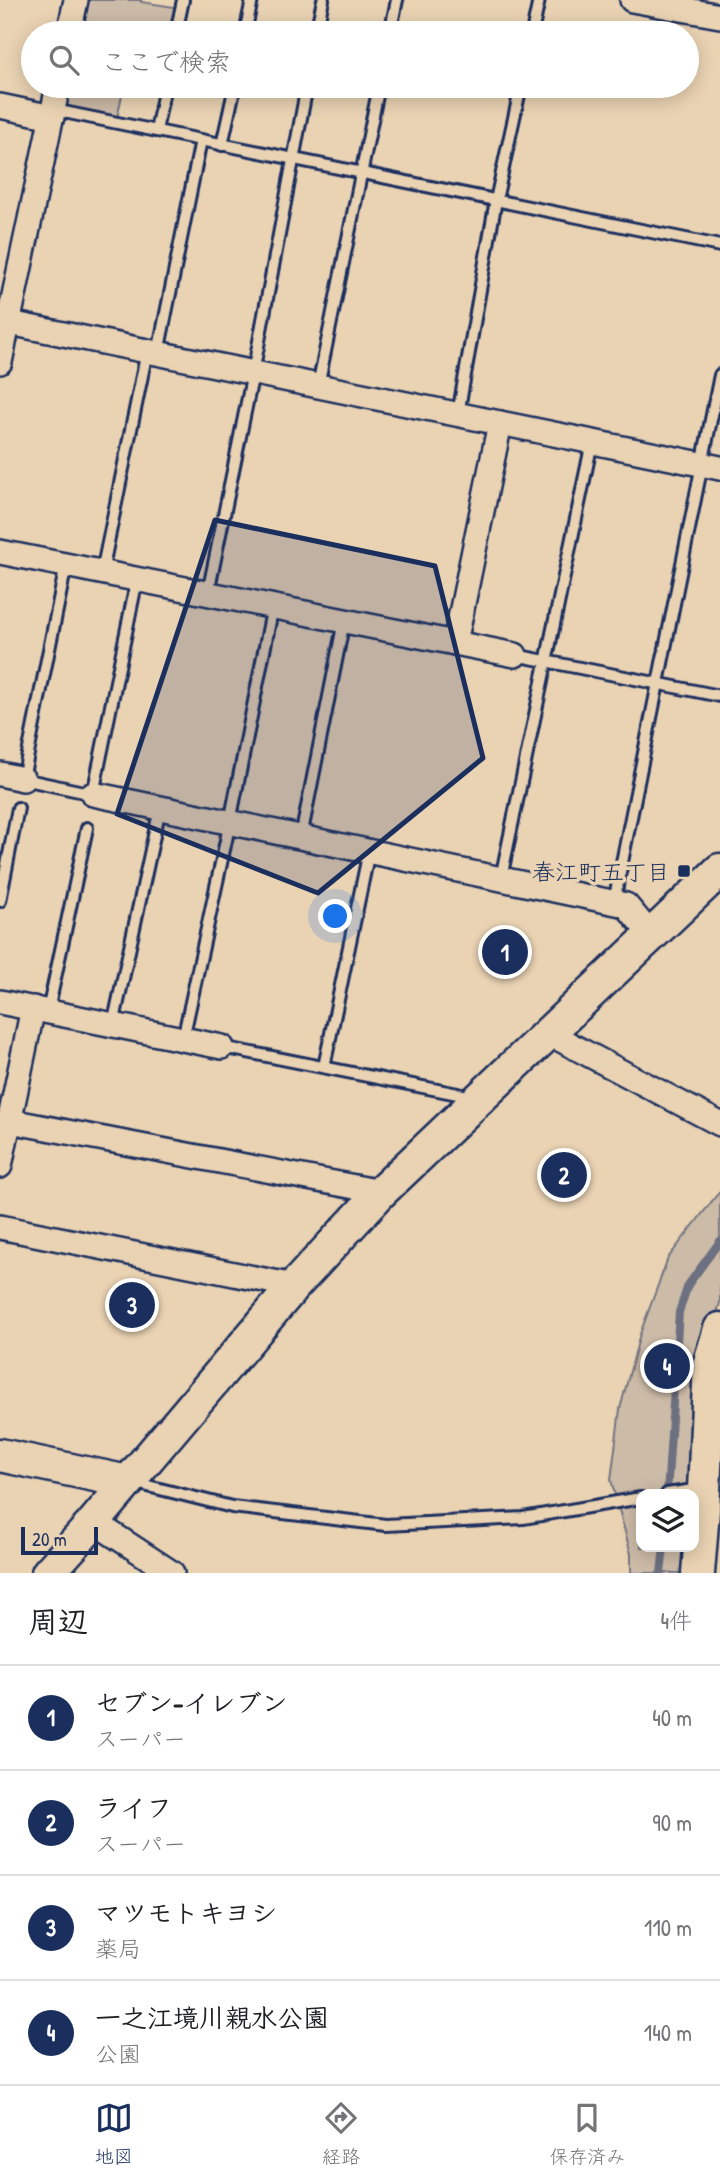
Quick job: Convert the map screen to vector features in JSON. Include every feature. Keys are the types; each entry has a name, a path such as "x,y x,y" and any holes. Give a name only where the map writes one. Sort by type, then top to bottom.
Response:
{"street":[{"path":"72,21 76,0"},
{"path":"632,0 720,16"},
{"path":"0,362 5,322 56,98"},
{"path":"0,106 53,113"},
{"path":"5,322 711,466"},
{"path":"455,643 500,423"},
{"path":"0,552 515,655"},
{"path":"0,775 23,779"},
{"path":"93,794 626,905 652,936"},
{"path":"48,1573 294,1286 381,1192 720,870"},
{"path":"0,1002 222,1047"},
{"path":"0,1166 40,1010"},
{"path":"548,1033 720,1124"},
{"path":"10,1121 381,1192"},
{"path":"0,1227 294,1286"},
{"path":"698,1573 709,1505 710,1362 720,1329"},
{"path":"0,1455 128,1482"},
{"path":"94,1522 172,1573"}],"lane":[{"path":"179,21 183,0"},
{"path":"248,21 252,0"},
{"path":"319,21 323,0"},
{"path":"393,21 397,0"},
{"path":"535,21 539,0"},
{"path":"156,131 163,98"},
{"path":"222,145 232,98"},
{"path":"208,593 305,98"},
{"path":"318,386 377,98"},
{"path":"458,414 496,200 518,98"},
{"path":"53,113 156,131 720,246"},
{"path":"102,572 201,140"},
{"path":"614,902 657,684 711,466 720,376"},
{"path":"501,878 592,442"},
{"path":"66,565 23,779 93,794 137,579"},
{"path":"183,1039 273,607"},
{"path":"301,837 344,621"},
{"path":"515,655 720,696"},
{"path":"0,901 18,808"},
{"path":"113,1025 160,808"},
{"path":"40,1010 87,828"},
{"path":"324,1067 369,851"},
{"path":"222,1047 477,1098"},
{"path":"128,1482 232,1507 386,1525 523,1518 636,1499"}],"highlighted area":[{"path":"215,520 435,566 483,758 318,893 117,814"}],"shaded area":[{"path":"76,0 141,0 181,8 178,21 72,21"},
{"path":"56,98 121,98 116,123 54,110"},
{"path":"720,1191 720,1303 707,1343 691,1489 636,1489 636,1552 687,1552 686,1573 631,1573 631,1554 611,1480 620,1409 640,1334 668,1258"}],"waterway":[{"path":"667,1489 679,1312 688,1285 720,1241"},
{"path":"661,1573 663,1552"}],"place":[{"name":"春江町五丁目","path":"684,871"},
{"name":"セブン-イレブン","path":"505,952"},
{"name":"ライフ","path":"564,1175"},
{"name":"マツモトキヨシ","path":"132,1305"},
{"name":"一之江境川親水公園","path":"667,1366"}]}
